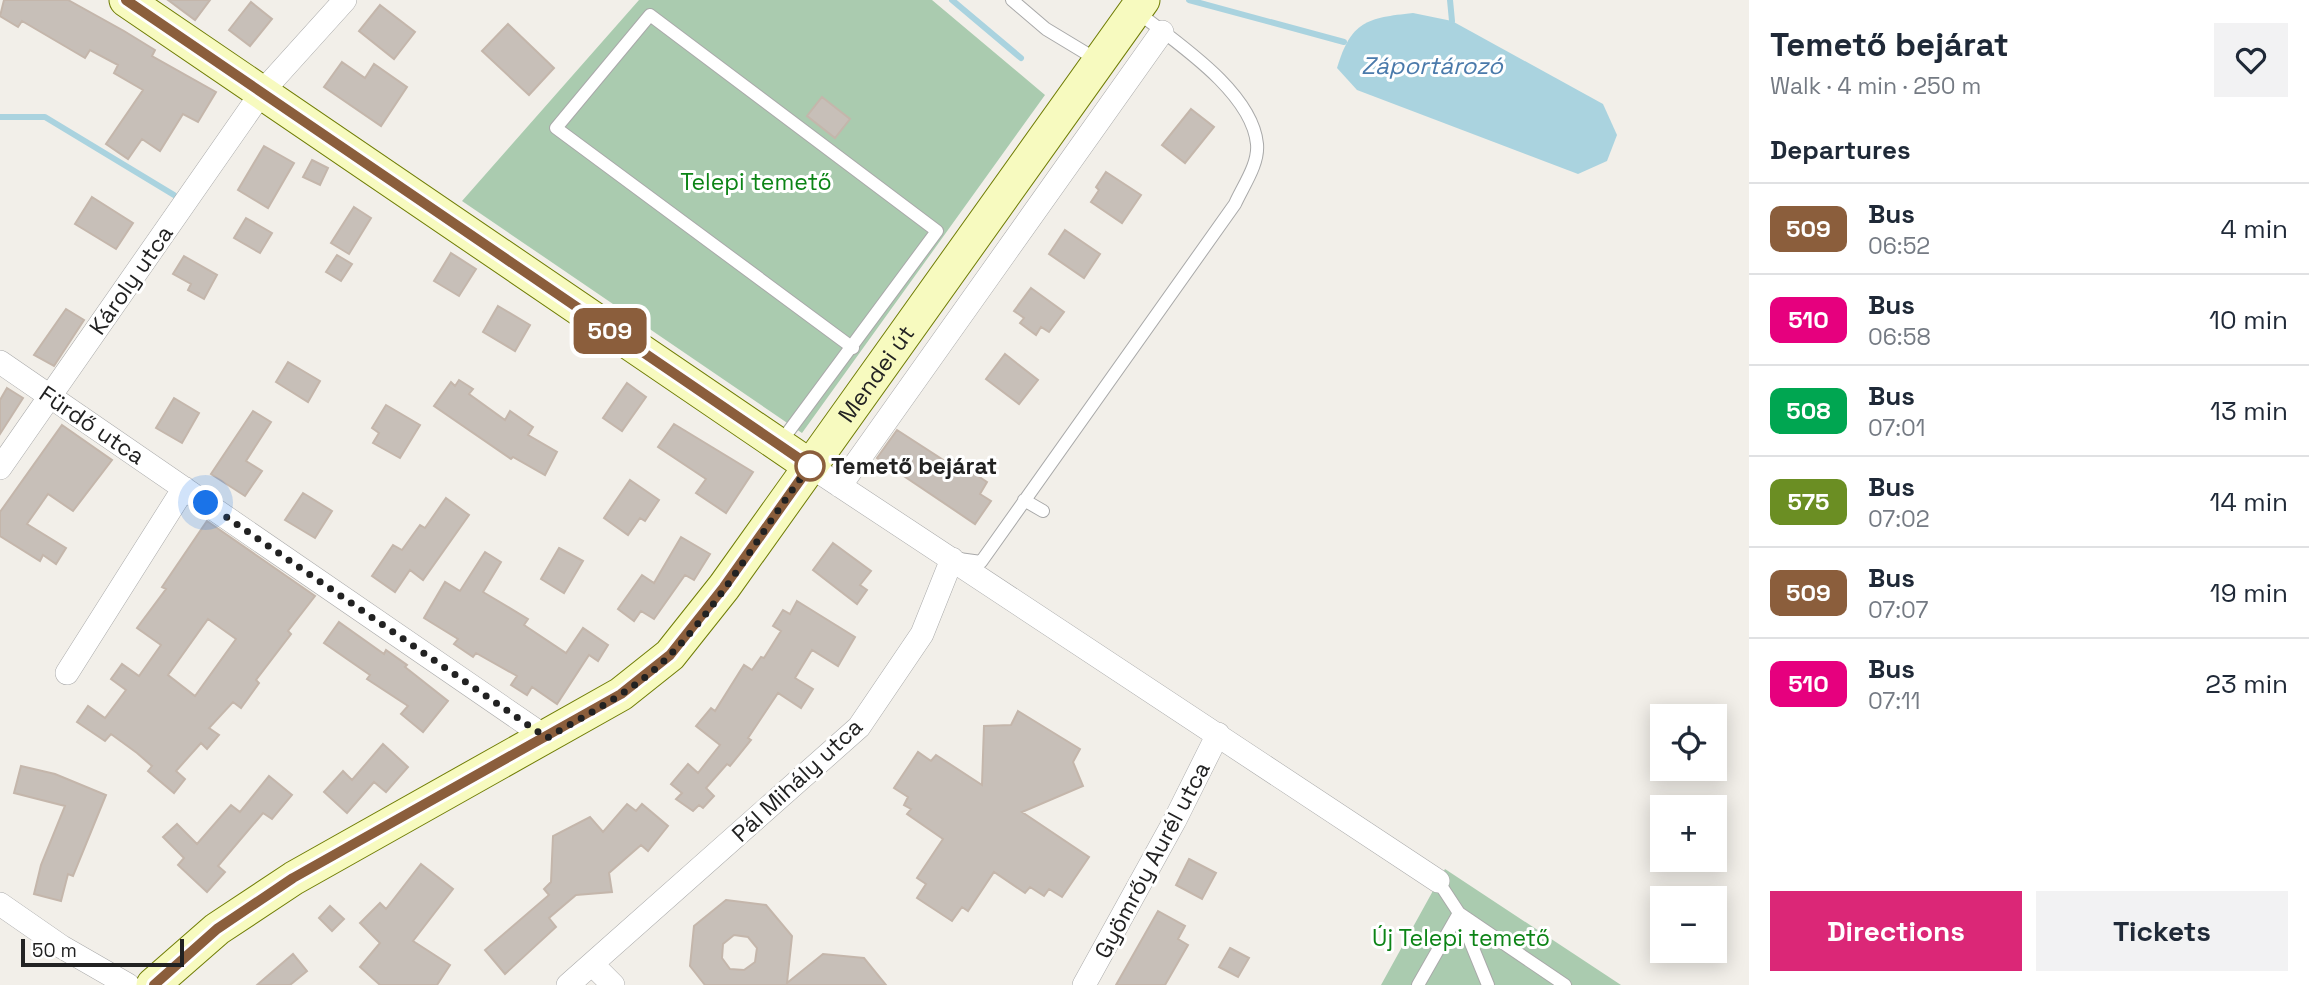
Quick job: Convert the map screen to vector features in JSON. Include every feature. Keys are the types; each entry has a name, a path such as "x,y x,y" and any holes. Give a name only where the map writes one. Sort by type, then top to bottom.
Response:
{"main road":[{"path":"125,0 810,466"},
{"name":"Mendei út","path":"153,985 217,929 293,878 547,738 621,694 670,655 724,587 1139,6"}],"street":[{"name":"Károly utca","path":"0,468 262,92 345,0"},
{"name":"Mendei út","path":"840,486 1162,32"},
{"name":"Fürdő utca","path":"0,362 547,738"},
{"path":"810,466 1438,881"},
{"path":"67,673 184,488"},
{"name":"Pál Mihály utca","path":"568,985 859,727 922,634 953,559"},
{"name":"Gyömrőy Aurél utca","path":"1084,985 1219,734"},
{"path":"0,904 61,947 128,985"},
{"path":"592,964 613,985"}],"lane":[{"path":"1012,0 1046,29 1099,61"},
{"path":"953,559 981,562 1235,204 1255,161 1257,145 1252,125 1242,106 1226,86 1162,32 1139,6"},
{"path":"779,445 853,348 937,231 650,15 556,128 853,348"},
{"path":"1024,499 1043,511"},
{"path":"1438,881 1459,913 1488,985"},
{"path":"1418,985 1459,913"},
{"path":"1459,913 1565,985"}],"green space":[{"name":"Telepi temető","path":"639,0 932,0 1045,95 802,433 462,201"},
{"name":"Új Telepi temető","path":"1445,869 1621,985 1381,985"}],"water":[{"name":"Záportározó","path":"1413,13 1452,21 1603,104 1617,135 1607,161 1578,174 1357,90 1337,68 1348,40 1355,31 1372,20"}],"building":[{"path":"4,0 68,0 155,50 152,56 216,92 198,122 183,114 160,151 142,139 128,159 106,144 143,90 114,73 118,65 90,50 85,58 22,21 18,27 0,16"},
{"path":"168,0 210,0 195,20"},
{"path":"251,2 272,19 250,46 229,30"},
{"path":"380,5 415,32 394,59 359,31"},
{"path":"508,24 554,68 529,95 482,51"},
{"path":"342,62 365,78 374,64 407,87 381,126 324,87"},
{"path":"822,97 850,119 835,138 807,116"},
{"path":"1191,109 1214,127 1185,163 1162,145"},
{"path":"264,146 294,163 268,208 238,190"},
{"path":"312,160 328,168 320,185 303,177"},
{"path":"1106,172 1141,195 1122,223 1091,202 1099,190 1096,187"},
{"path":"92,197 133,223 116,249 75,224"},
{"path":"354,207 371,218 349,254 331,243"},
{"path":"246,218 272,233 260,253 234,238"},
{"path":"1065,230 1100,254 1084,278 1049,254"},
{"path":"451,253 476,269 459,296 434,281"},
{"path":"337,255 352,264 341,281 326,272"},
{"path":"184,256 217,275 204,299 188,290 191,284 173,274"},
{"path":"1031,288 1064,312 1049,332 1041,327 1036,335 1020,323 1024,318 1014,311"},
{"path":"498,306 530,325 515,351 483,332"},
{"path":"66,309 84,320 54,366 34,355"},
{"path":"1005,354 1038,380 1019,404 986,379"},
{"path":"288,362 320,381 308,402 276,382"},
{"path":"459,380 473,389 469,394 505,420 510,411 533,427 528,435 557,452 545,475 513,457 511,459 434,406 451,382 455,386"},
{"path":"627,383 646,397 622,431 603,418"},
{"path":"7,388 23,398 0,434 0,400"},
{"path":"174,398 199,413 182,443 156,428"},
{"path":"386,405 420,425 400,458 373,443 379,433 372,428"},
{"path":"253,411 271,422 246,461 262,471 245,496 211,474"},
{"path":"674,424 753,472 726,513 696,493 706,479 658,447"},
{"path":"62,425 112,460 73,511 48,494 27,524 66,548 56,564 43,555 40,561 0,536 0,512"},
{"path":"897,430 945,461 948,456 987,482 980,494 991,501 975,524 877,458"},
{"path":"630,480 659,500 645,521 640,518 628,535 604,518"},
{"path":"303,493 332,511 315,538 285,520"},
{"path":"446,498 469,515 423,580 410,570 395,592 372,576 393,545 402,550 420,525 425,528"},
{"path":"207,521 315,596 288,631 291,634 256,680 259,683 241,708 233,702 209,728 219,735 207,749 201,743 176,771 185,779 174,793 148,771 152,766 137,753 111,734 105,741 77,722 88,706 105,718 126,690 111,679 122,664 139,676 161,645 137,628 166,589 162,587","holes":["208,619 236,639 195,696 168,675"]},
{"path":"681,537 710,554 694,580 685,575 654,619 641,611 634,621 618,609 642,575 654,583"},
{"path":"833,543 871,571 860,585 867,590 857,604 813,570"},
{"path":"559,548 583,561 564,593 541,579"},
{"path":"485,552 501,562 483,592 528,619 524,625 566,653 583,628 608,645 598,661 589,655 557,704 532,687 527,695 511,685 517,676 476,653 473,657 454,644 458,639 424,618 445,582 460,591"},
{"path":"797,601 855,637 838,666 812,650 795,678 813,689 801,708 778,693 748,738 751,740 730,766 727,764 706,788 714,796 703,808 699,805 693,811 676,799 682,793 671,784 688,764 698,773 720,745 696,726 711,708 715,711 744,665 752,670 761,657 764,658 781,631 773,626 783,610 790,614"},
{"path":"339,622 384,654 386,650 407,665 405,667 448,701 423,732 401,714 408,706 367,679 370,675 324,643"},
{"path":"1018,711 1080,749 1073,762 1083,786 1022,812 1089,857 1062,897 1049,889 1044,896 1030,887 1025,893 994,872 968,911 962,907 952,921 917,898 926,884 917,878 943,839 907,814 911,809 904,805 908,797 894,788 918,752 931,761 936,755 982,785 984,726 1011,725"},
{"path":"383,744 408,767 386,792 374,782 347,813 324,792 343,771 352,780"},
{"path":"21,766 55,774 106,795 73,876 68,874 61,901 34,894 41,865 65,806 14,793"},
{"path":"269,776 292,795 272,819 263,813 218,866 225,872 207,892 178,865 184,858 163,837 177,824 197,844 231,805 240,812"},
{"path":"627,804 636,811 642,804 668,826 648,851 641,845 609,873 612,892 576,895 549,918 556,927 505,974 485,950 549,895 544,889 551,882 553,836 590,817 603,832"},
{"path":"1189,859 1216,873 1202,899 1176,885"},
{"path":"421,864 453,889 413,941 450,965 437,985 380,985 360,967 380,943 360,923 380,903 386,909"},
{"path":"726,900 766,905 792,936 787,983 823,954 864,958 886,985 705,985 690,966 694,926","holes":["734,935 748,937 757,948 755,962 744,970 730,969 722,958 723,944"]},
{"path":"330,906 344,919 332,931 319,918"},
{"path":"1158,911 1185,926 1178,939 1188,945 1165,985 1116,985"},
{"path":"1230,948 1249,958 1238,977 1219,967"},
{"path":"293,954 307,971 290,985 257,985"}],"waterway":[{"path":"952,0 1021,58"},
{"path":"1189,0 1344,42"},
{"path":"1450,0 1452,21"},
{"path":"0,117 45,117 174,195"}],"bus line":[{"name":"509","path":"126,0 810,466 724,587 670,655 621,694 547,738 293,878 217,929 154,985"}],"place":[{"name":"Temető bejárat","path":"810,466"}],"route":[{"path":"206,503 547,738 621,694 670,655 724,587 810,466"}]}
